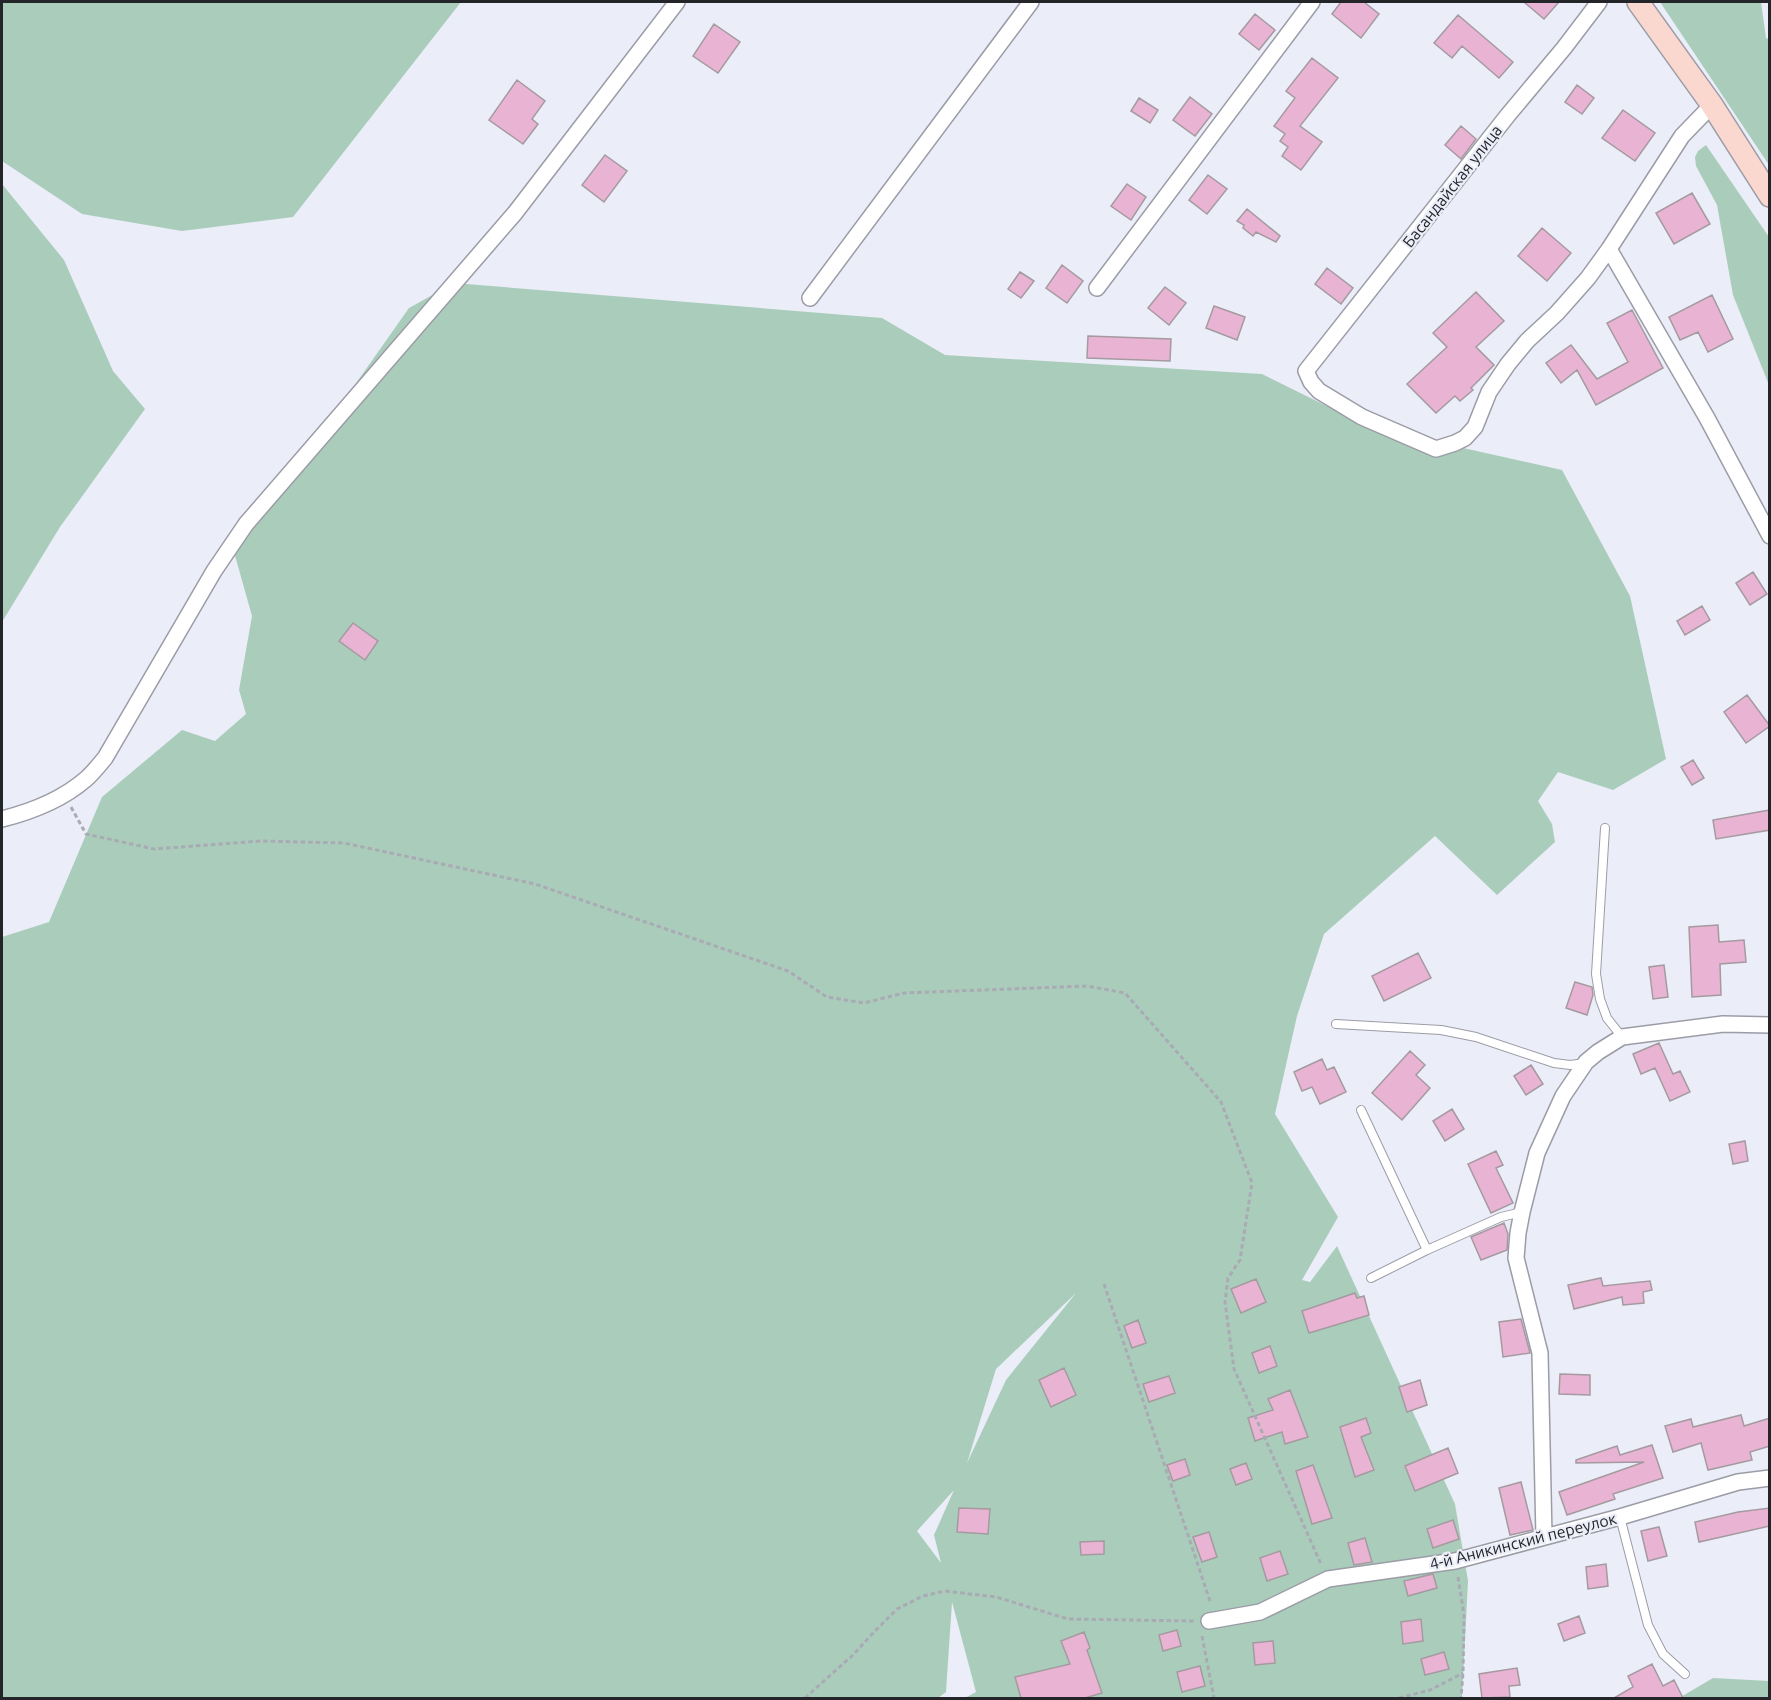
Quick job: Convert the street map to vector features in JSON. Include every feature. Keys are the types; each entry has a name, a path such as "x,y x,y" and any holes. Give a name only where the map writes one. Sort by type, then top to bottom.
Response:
{"street":[{"path":"2,819 20,814 64,794 85,779 105,758 214,571 246,524 515,213 678,2"},
{"path":"810,298 1031,2"},
{"path":"1096,288 1312,2"},
{"name":"Басандайская улица","path":"1599,2 1306,371 1319,392 1362,417 1436,449 1455,443 1465,438 1475,426 1489,392 1508,364 1588,278 1609,249"},
{"path":"1638,2 1712,105 1770,196"},
{"path":"1712,105 1682,136 1609,249 1707,418 1770,536"},
{"path":"1544,1537 1540,1353 1516,1258 1522,1212 1537,1153 1563,1096 1586,1062 1622,1037 1723,1024 1770,1025"},
{"name":"4-й Аникинский переулок","path":"1209,1621 1260,1612 1328,1579 1455,1561 1620,1517 1738,1482 1770,1478"}],"lane":[{"path":"1605,828 1596,974 1600,999 1607,1018 1622,1037"},
{"path":"1336,1024 1441,1030 1476,1038 1554,1064 1570,1065 1586,1062"},
{"path":"1361,1110 1428,1250"},
{"path":"1371,1278 1501,1217 1522,1212"},
{"path":"1620,1517 1648,1625 1663,1653 1685,1674"}],"path":[{"path":"64,794 86,834 154,849 261,841 344,843 535,884 788,971 827,997 864,1003 904,993 1087,986 1125,993 1221,1102 1252,1183 1240,1260 1228,1278 1225,1302 1234,1369 1328,1579"},
{"path":"1104,1284 1211,1605 1209,1621 1202,1636 1214,1698"},
{"path":"1455,1561 1464,1615 1461,1698"},
{"path":"805,1698 853,1655 897,1609 923,1596 945,1591 996,1597 1068,1619 1209,1621"},
{"path":"1399,1698 1430,1690 1463,1672"}],"green space":[{"path":"2,2 461,2 293,217 182,231 82,214 2,161"},
{"path":"1660,2 1761,2 1766,38 1769,39 1769,165"},
{"path":"1706,145 1769,237 1769,385 1733,295 1717,205 1696,166 1695,157 1698,151"},
{"path":"2,184 64,260 113,371 145,409 60,527 2,622"},
{"path":"454,283 882,318 945,355 1262,374 1369,427 1562,470 1630,596 1666,759 1613,790 1558,772 1538,801 1552,824 1555,842 1497,895 1435,836 1324,934 1297,1016 1275,1114 1338,1217 1302,1280 1310,1282 1337,1246 1455,1504 1468,1581 1462,1698 965,1698 976,1692 952,1602 946,1692 938,1698 2,1698 2,937 49,922 102,797 182,730 215,741 246,714 239,690 252,616 232,545 290,477 409,308","holes":["1076,1293 1006,1380 967,1463 996,1369","954,1490 934,1535 941,1563 917,1531"]},
{"path":"1713,1678 1769,1681 1769,1698 1679,1698"}],"building":[{"path":"1341,2 1364,2 1379,14 1361,38 1332,14"},
{"path":"1524,2 1559,2 1544,19"},
{"path":"1255,14 1275,30 1259,50 1239,34"},
{"path":"1458,15 1513,62 1499,78 1462,46 1452,58 1434,43"},
{"path":"714,24 740,42 718,73 693,56"},
{"path":"1312,58 1338,78 1300,126 1322,142 1301,170 1282,156 1288,147 1280,141 1285,134 1274,126 1295,98 1286,91"},
{"path":"517,80 545,101 532,119 538,124 523,144 489,120"},
{"path":"1577,85 1594,98 1582,114 1565,102"},
{"path":"1190,97 1212,114 1195,136 1173,120"},
{"path":"1139,98 1158,110 1150,123 1131,111"},
{"path":"1623,110 1655,133 1635,161 1602,138"},
{"path":"1461,126 1476,139 1461,159 1445,145"},
{"path":"605,155 627,171 604,202 582,185"},
{"path":"1208,175 1227,189 1207,214 1189,200"},
{"path":"1127,184 1146,197 1131,220 1111,206"},
{"path":"1692,193 1710,224 1674,244 1656,213"},
{"path":"1247,209 1280,236 1276,242 1256,232 1253,236 1243,228 1244,225 1237,221"},
{"path":"1542,228 1571,253 1547,281 1518,256"},
{"path":"1062,265 1083,281 1067,303 1046,288"},
{"path":"1327,268 1353,288 1341,304 1315,284"},
{"path":"1020,272 1034,281 1021,298 1008,289"},
{"path":"1165,287 1186,303 1169,325 1148,308"},
{"path":"1476,292 1504,321 1476,347 1494,365 1471,388 1473,390 1460,401 1455,396 1436,413 1407,384 1447,347 1433,333"},
{"path":"1712,295 1733,339 1708,352 1698,332 1680,340 1669,317"},
{"path":"1214,306 1245,317 1237,340 1206,328"},
{"path":"1632,310 1663,368 1596,405 1577,370 1561,383 1546,363 1571,345 1597,379 1628,362 1607,323"},
{"path":"1088,336 1171,339 1170,361 1087,358"},
{"path":"1753,572 1767,594 1750,605 1736,583"},
{"path":"1702,606 1710,620 1685,635 1677,621"},
{"path":"353,623 378,641 365,660 339,641"},
{"path":"1747,695 1770,726 1746,743 1724,712"},
{"path":"1693,760 1704,778 1692,785 1681,767"},
{"path":"1770,810 1770,830 1716,839 1713,820"},
{"path":"1718,925 1719,942 1744,940 1746,962 1720,964 1721,995 1692,997 1689,927"},
{"path":"1418,953 1431,978 1384,1001 1372,976"},
{"path":"1664,965 1668,997 1653,999 1649,967"},
{"path":"1575,982 1592,987 1593,995 1587,1015 1566,1008"},
{"path":"1659,1043 1673,1074 1680,1071 1690,1092 1670,1101 1655,1068 1641,1074 1633,1054"},
{"path":"1410,1051 1425,1065 1416,1075 1430,1088 1402,1120 1372,1093"},
{"path":"1322,1059 1327,1070 1334,1067 1346,1092 1320,1104 1312,1087 1302,1091 1294,1072"},
{"path":"1531,1065 1543,1084 1526,1095 1514,1076"},
{"path":"1452,1109 1464,1129 1445,1141 1433,1121"},
{"path":"1745,1141 1748,1161 1733,1164 1729,1144"},
{"path":"1496,1151 1503,1165 1496,1168 1513,1203 1491,1213 1468,1164"},
{"path":"1504,1223 1508,1234 1507,1250 1481,1260 1471,1237"},
{"path":"1601,1278 1603,1286 1650,1281 1652,1290 1643,1292 1644,1303 1623,1305 1622,1297 1574,1309 1568,1285"},
{"path":"1256,1279 1266,1302 1241,1313 1231,1289"},
{"path":"1355,1293 1357,1298 1364,1296 1369,1315 1309,1333 1302,1311"},
{"path":"1521,1319 1530,1353 1503,1357 1499,1322"},
{"path":"1138,1320 1146,1343 1132,1348 1124,1326"},
{"path":"1270,1346 1277,1366 1259,1373 1252,1353"},
{"path":"1064,1368 1076,1395 1051,1407 1039,1380"},
{"path":"1560,1374 1590,1375 1590,1395 1559,1394"},
{"path":"1169,1376 1175,1393 1149,1402 1143,1384"},
{"path":"1420,1380 1427,1405 1407,1412 1399,1387"},
{"path":"1290,1390 1308,1437 1285,1444 1282,1432 1255,1441 1248,1418 1273,1410 1268,1399"},
{"path":"1741,1415 1744,1426 1770,1418 1770,1446 1750,1452 1752,1460 1708,1470 1701,1443 1673,1452 1665,1426 1691,1419 1693,1427"},
{"path":"1366,1418 1371,1433 1361,1437 1374,1470 1355,1477 1340,1427"},
{"path":"1652,1445 1663,1478 1613,1494 1615,1499 1567,1515 1559,1492 1644,1462 1576,1463 1576,1460 1617,1446 1620,1455"},
{"path":"1448,1448 1458,1473 1415,1491 1405,1466"},
{"path":"1185,1459 1190,1475 1173,1481 1167,1465"},
{"path":"1246,1463 1252,1479 1236,1485 1230,1469"},
{"path":"1313,1465 1332,1518 1312,1524 1296,1471"},
{"path":"1521,1482 1533,1530 1510,1535 1499,1488"},
{"path":"959,1508 990,1509 988,1534 957,1532"},
{"path":"1770,1508 1770,1526 1699,1542 1695,1522 1738,1512"},
{"path":"1453,1520 1459,1539 1433,1548 1427,1529"},
{"path":"1659,1527 1667,1556 1648,1561 1641,1531"},
{"path":"1209,1532 1217,1557 1202,1562 1193,1537"},
{"path":"1365,1538 1372,1562 1354,1565 1348,1543"},
{"path":"1104,1541 1104,1554 1081,1555 1080,1542"},
{"path":"1280,1551 1288,1574 1267,1581 1260,1558"},
{"path":"1606,1564 1608,1586 1588,1589 1586,1567"},
{"path":"1433,1574 1437,1588 1408,1596 1404,1581"},
{"path":"1579,1616 1585,1633 1564,1641 1558,1624"},
{"path":"1421,1619 1423,1641 1403,1644 1401,1622"},
{"path":"1177,1630 1181,1646 1163,1651 1159,1635"},
{"path":"1084,1632 1090,1648 1087,1650 1102,1693 1085,1698 1021,1698 1015,1677 1070,1664 1061,1641"},
{"path":"1273,1641 1275,1663 1255,1665 1253,1643"},
{"path":"1444,1652 1449,1669 1425,1675 1421,1659"},
{"path":"1652,1664 1663,1686 1674,1680 1683,1698 1614,1698 1633,1687 1628,1676"},
{"path":"1200,1666 1205,1686 1182,1692 1177,1672"},
{"path":"1517,1668 1520,1685 1509,1686 1510,1697 1482,1698 1479,1674"}]}
